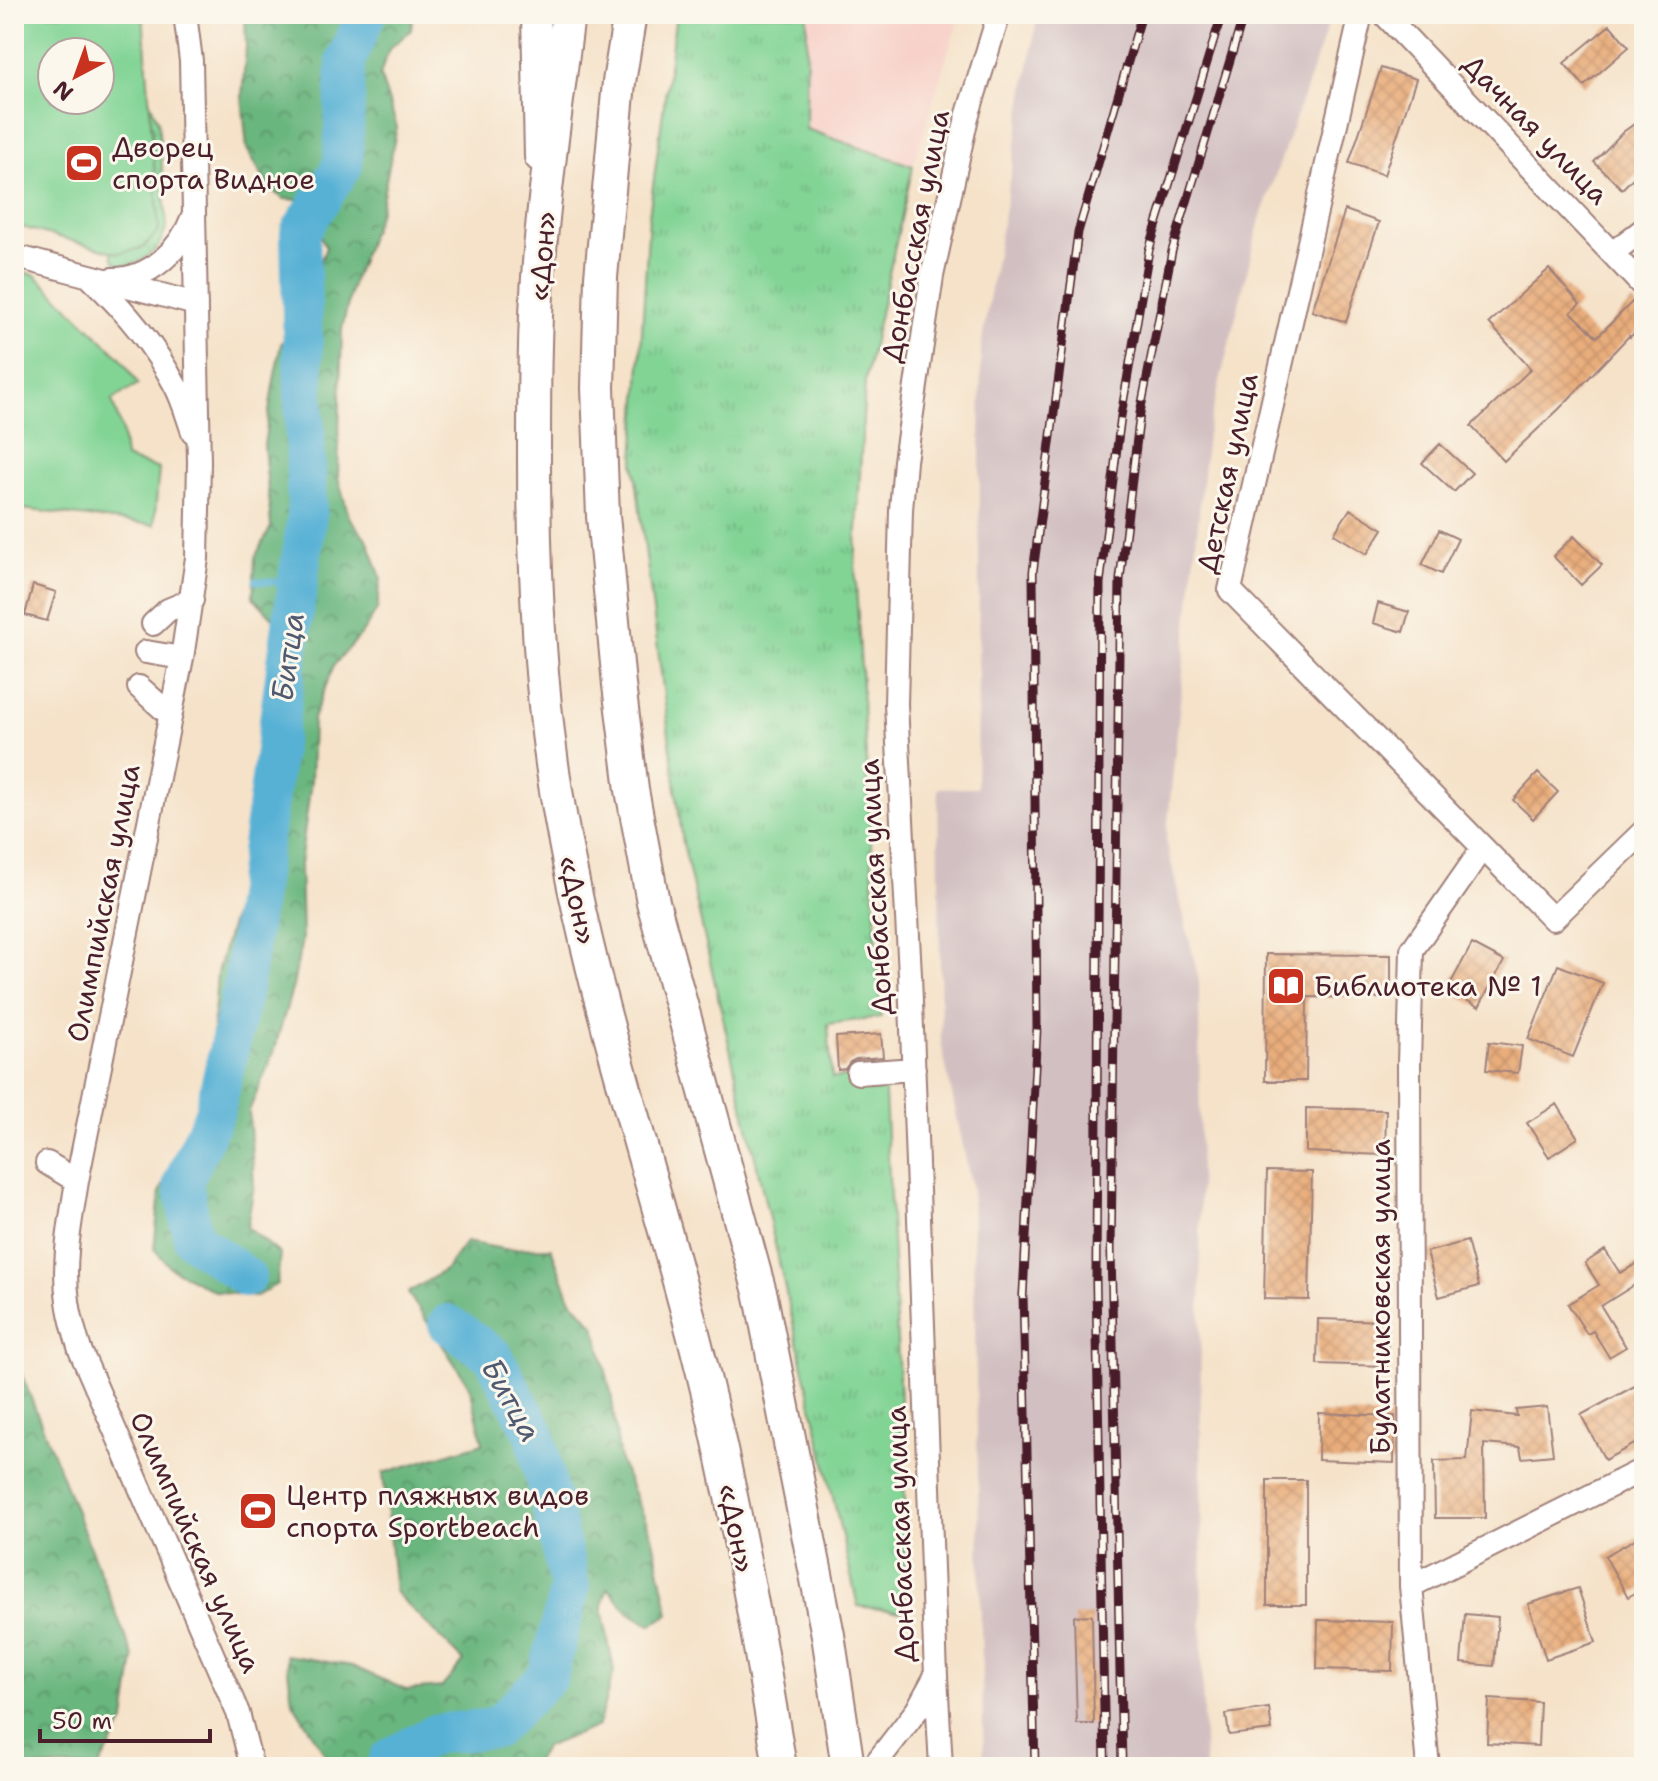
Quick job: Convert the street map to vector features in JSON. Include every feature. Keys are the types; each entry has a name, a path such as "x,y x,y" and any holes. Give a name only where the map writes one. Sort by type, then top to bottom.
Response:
{"highway":[{"name":"«Дон»","path":"568,14 539,262 534,398 534,582 552,763 579,914 619,1072 681,1288 722,1453 761,1648 780,1767"},
{"path":"630,14 619,82 601,277 598,388 603,516 632,790 653,902 761,1296 828,1635 848,1767"}],"main road":[{"path":"536,14 539,262"}],"street":[{"name":"Олимпийская улица","path":"185,14 191,61 199,449 197,558 182,658 77,1181 67,1241 66,1271 68,1300 80,1350 238,1713 252,1767"},
{"name":"Донбасская улица","path":"941,1767 914,1069 896,704 901,510 905,461 932,276 967,117 999,14"},
{"name":"Детская улица","path":"1361,14 1230,590 1553,919 1644,831"},
{"name":"Дачная улица","path":"1384,14 1644,287"},
{"path":"91,278 132,278 155,267 181,239 194,215"},
{"path":"1612,253 1644,229"},
{"path":"14,256 196,304"},
{"path":"91,278 117,303 162,364 176,387 199,449"},
{"path":"153,624 168,610 192,600"},
{"path":"146,652 182,658"},
{"path":"139,687 170,715"},
{"name":"Булатниковская улица","path":"1428,1767 1411,1586 1409,1064 1412,950 1483,848"},
{"path":"858,1073 914,1069"},
{"path":"47,1163 77,1181"},
{"path":"1411,1586 1644,1469"},
{"path":"873,1767 917,1710 936,1676"}],"shaded area":[{"path":"807,14 960,14 913,166 806,129"},
{"path":"1038,14 1332,14 1260,219 1207,434 1166,841 1199,981 1205,1767 984,1767 972,1188 941,1043 938,788 977,788 981,347"}],"green space":[{"name":"Дворец спорта Видное","path":"14,14 143,14 159,230 143,248 117,253 14,225"},
{"path":"245,14 413,14 411,30 389,49 380,75 397,127 380,210 353,282 342,329 338,477 349,517 368,541 381,578 377,610 360,636 334,665 313,719 311,781 300,865 302,939 293,986 272,1057 249,1111 254,1185 247,1227 280,1254 277,1284 255,1297 214,1291 172,1269 154,1249 160,1192 177,1153 195,1125 211,1060 217,973 236,906 252,811 275,620 253,597 255,557 271,527 264,445 273,385 281,344 302,313 326,247 303,200 284,199 269,188 247,149 242,96"},
{"path":"676,14 807,14 806,129 913,166 865,381 855,566 881,1017 828,1024 832,1078 884,1074 906,1523 903,1612 858,1606 683,844 634,463 649,216"},
{"path":"123,41 158,121 167,227 157,249 137,263 119,266 112,257"},
{"path":"14,270 35,275 121,358 138,384 112,400 122,431 125,458 159,469 154,525 14,508"},
{"path":"466,1242 504,1249 551,1248 570,1298 595,1326 611,1392 620,1461 652,1535 669,1614 651,1625 629,1613 608,1588 602,1606 614,1671 598,1726 545,1747 532,1767 333,1767 292,1701 286,1655 352,1666 406,1690 442,1687 464,1661 395,1592 383,1473 483,1443 470,1387 408,1293 446,1269"},
{"path":"14,1355 134,1658 125,1720 99,1767 14,1767"}],"building":[{"path":"1610,25 1629,47 1584,86 1564,63"},
{"path":"1381,68 1416,79 1384,175 1349,163"},
{"path":"1644,117 1644,167 1622,189 1594,162 1623,132"},
{"path":"1345,210 1379,222 1346,322 1312,311"},
{"path":"1549,269 1580,304 1571,312 1597,337 1632,302 1644,314 1644,324 1504,461 1471,426 1531,369 1489,323"},
{"path":"1440,444 1472,473 1454,492 1422,463"},
{"path":"1350,509 1383,529 1367,554 1334,534"},
{"path":"1439,530 1458,539 1441,574 1422,565"},
{"path":"1574,536 1602,565 1581,585 1553,556"},
{"path":"33,585 56,592 47,621 25,615"},
{"path":"1378,603 1409,612 1403,632 1373,623"},
{"path":"1538,773 1558,792 1533,819 1513,800"},
{"path":"1472,944 1504,961 1479,1007 1447,990"},
{"path":"1266,954 1391,955 1391,998 1307,997 1306,1081 1265,1081"},
{"path":"1558,965 1603,983 1573,1057 1528,1039"},
{"path":"881,1034 883,1057 856,1059 845,1069 838,1070 836,1037"},
{"path":"1489,1042 1522,1046 1518,1073 1486,1070"},
{"path":"1557,1104 1578,1138 1549,1157 1527,1123"},
{"path":"1306,1108 1386,1110 1385,1155 1306,1152"},
{"path":"1267,1171 1312,1172 1309,1300 1264,1299"},
{"path":"1467,1241 1479,1286 1439,1297 1427,1252"},
{"path":"1605,1250 1620,1273 1644,1260 1644,1279 1601,1306 1626,1347 1609,1357 1593,1331 1587,1334 1568,1304 1599,1285 1585,1263"},
{"path":"1318,1319 1388,1321 1387,1366 1317,1364"},
{"path":"1644,1381 1644,1439 1605,1460 1581,1415"},
{"path":"1547,1407 1553,1455 1522,1458 1520,1447 1484,1444 1485,1518 1435,1518 1434,1461 1467,1460 1472,1411 1517,1416 1516,1410"},
{"path":"1319,1413 1395,1416 1394,1463 1318,1460"},
{"path":"1267,1480 1306,1480 1306,1605 1267,1605"},
{"path":"1644,1534 1644,1588 1628,1597 1605,1556"},
{"path":"1578,1588 1596,1642 1546,1659 1528,1604"},
{"path":"1465,1614 1498,1617 1494,1666 1461,1663"},
{"path":"1092,1615 1094,1724 1077,1724 1074,1616"},
{"path":"1318,1620 1393,1622 1392,1671 1317,1669"},
{"path":"1489,1699 1540,1702 1538,1746 1487,1743"},
{"path":"1269,1708 1272,1730 1229,1735 1226,1714"}],"waterway":[{"name":"Битца","path":"246,1277 193,1239 183,1182 214,1114 243,986 307,515 300,232 343,165 346,61 366,14"},
{"path":"256,581 298,583"},
{"name":"Битца","path":"387,1767 389,1759 435,1734 496,1728 548,1676 570,1587 535,1434 493,1356 448,1324"}],"railway":[{"path":"1035,1767 1023,1295 1037,1028 1033,572 1078,232 1142,14"},
{"path":"1105,1767 1096,1282 1100,583 1121,416 1149,250 1222,14"},
{"path":"1122,1767 1111,1250 1120,579 1140,413 1172,251 1244,14"}],"place":[{"name":"Дворец спорта Видное","path":"84,163"},
{"name":"Библиотека № 1","path":"1286,986"},
{"name":"Центр пляжных видов спорта Sportbeach","path":"258,1511"}]}
